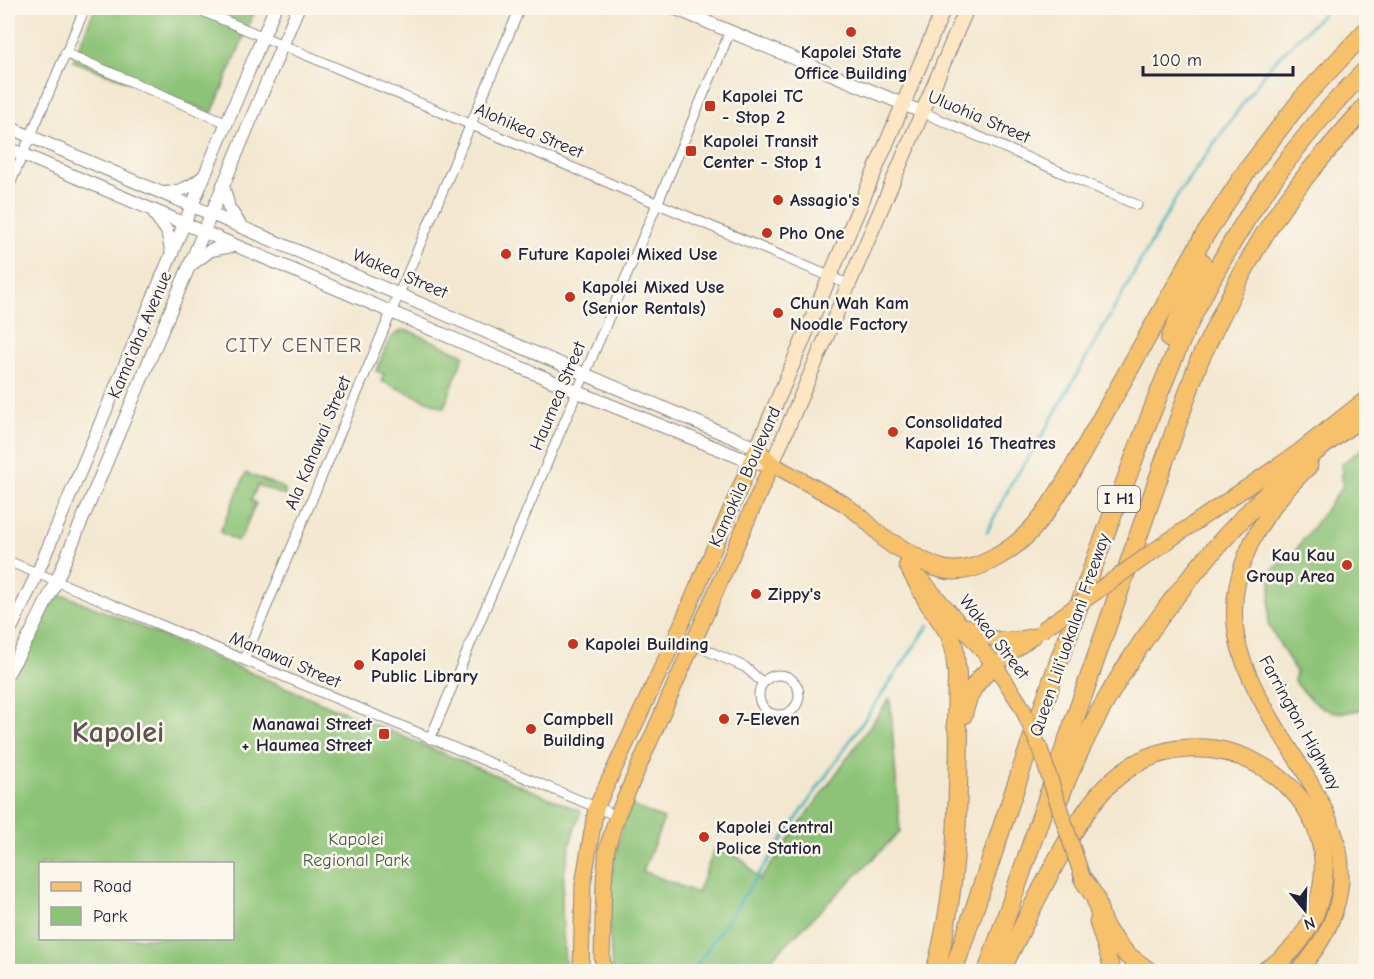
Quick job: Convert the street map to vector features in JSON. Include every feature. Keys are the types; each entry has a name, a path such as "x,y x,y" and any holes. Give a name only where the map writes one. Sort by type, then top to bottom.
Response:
{"highway":[{"path":"886,540 940,568 958,571 982,565 1032,530 1069,476 1203,238 1248,169 1302,99 1366,31"},
{"name":"Queen Liliʻuokalani Freeway","path":"953,972 1094,564 1163,383 1193,315 1223,257 1254,207 1329,109 1366,70"},
{"path":"1094,564 1118,480 1194,278 1212,242 1302,99"},
{"name":"Queen Liliʻuokalani Freeway","path":"993,967 1199,360 1241,274 1279,212 1315,165 1366,106"},
{"path":"1315,165 1366,120"},
{"path":"993,967 1076,759 1098,716 1151,630 1197,569 1269,492 1312,454 1366,414"},
{"path":"908,565 949,633 954,646 957,674 957,831 948,917 935,972"},
{"path":"958,734 972,688 979,678 995,665"},
{"path":"993,967 1060,854 1102,791 1121,774 1143,760 1168,752 1193,748 1230,753 1252,760 1274,773 1303,802 1320,839 1323,880 1315,913 1298,943 1278,962 1263,972"},
{"path":"1083,879 1095,897 1102,922 1113,939 1127,955 1150,972"}],"main road":[{"name":"Kamokila Boulevard","path":"581,972 583,884 596,808 676,637 944,8"},
{"name":"Kamokila Boulevard","path":"604,972 602,957 604,881 607,848 617,816 850,285 967,8"},
{"path":"995,665 1168,541 1297,453 1366,399"},
{"name":"Farrington Highway","path":"1296,972 1320,944 1332,919 1339,892 1340,853 1329,816 1246,668 1236,629 1235,598 1240,569 1266,514 1287,488 1311,465 1366,420"},
{"name":"Wakea Street","path":"757,448 772,464 843,503 886,540 995,665 1022,707 1040,749 1113,972"},
{"name":"Wakea Street","path":"751,462 772,464"},
{"path":"959,621 980,634 1000,641 1018,640 1038,633"}],"street":[{"path":"8,189 85,8"},
{"name":"Alohikea Street","path":"195,8 850,285"},
{"name":"Kama'aha Avenue","path":"8,635 276,8"},
{"name":"Kama'aha Avenue","path":"8,673 56,582 298,8"},
{"name":"Ala Kahawai Street","path":"244,660 520,8"},
{"name":"Uluohia Street","path":"674,8 1137,205"},
{"name":"Haumea Street","path":"430,739 730,32"},
{"path":"65,53 227,123"},
{"name":"Wakea Street","path":"8,127 757,448"},
{"name":"Wakea Street","path":"8,148 232,246 578,392 751,462"},
{"path":"156,192 172,193 184,190 207,173"},
{"path":"223,184 229,208 241,227"},
{"path":"152,212 167,231 172,254"},
{"path":"188,267 211,250 232,246"},
{"name":"Manawai Street","path":"8,561 617,816"},
{"path":"676,637 745,667 763,683"},
{"path":"776,676 790,679 795,684 799,695 795,707 785,714 768,712 763,707 759,695 763,683 776,676"}],"green space":[{"path":"95,8 256,8 212,113 73,61"},
{"path":"403,330 464,355 444,408 381,381 384,374 376,371 383,353 393,336"},
{"path":"1366,446 1366,708 1343,713 1333,712 1318,705 1294,681 1296,672 1268,624 1272,570 1296,550 1343,486 1341,464"},
{"path":"246,473 285,489 285,496 258,485 251,500 256,503 237,541 220,532"},
{"name":"Kapolei Regional Park","path":"67,596 581,811 568,853 563,890 566,971 8,972 8,676 54,597"},
{"path":"890,698 900,832 759,971 612,972 609,922 610,885 617,847 630,805 664,819 643,871 697,893 715,848 742,859 760,880"}],"waterway":[{"path":"987,532 1012,482 1035,448 1180,191 1270,66 1329,8"},
{"path":"692,972 929,625"}],"place":[{"name":"Kapolei State Office Building","path":"851,32"},
{"name":"Kapolei TC - Stop 2","path":"710,106"},
{"name":"Kapolei Transit Center - Stop 1","path":"691,151"},
{"name":"Assagio's","path":"778,200"},
{"name":"Pho One","path":"767,233"},
{"name":"Future Kapolei Mixed Use","path":"506,254"},
{"name":"Kapolei Mixed Use (Senior Rentals)","path":"570,297"},
{"name":"Chun Wah Kam Noodle Factory","path":"778,313"},
{"name":"Consolidated Kapolei 16 Theatres","path":"893,432"},
{"name":"Kau Kau Group Area","path":"1347,565"},
{"name":"Zippy's","path":"756,594"},
{"name":"Kapolei Building","path":"573,644"},
{"name":"Kapolei Public Library","path":"359,665"},
{"name":"7-Eleven","path":"724,719"},
{"name":"Campbell Building","path":"531,729"},
{"name":"Manawai Street + Haumea Street","path":"384,734"},
{"name":"Kapolei Central Police Station","path":"704,837"}],"district":[{"name":"CITY CENTER","path":"294,345"},
{"name":"Kapolei","path":"118,732"}]}
